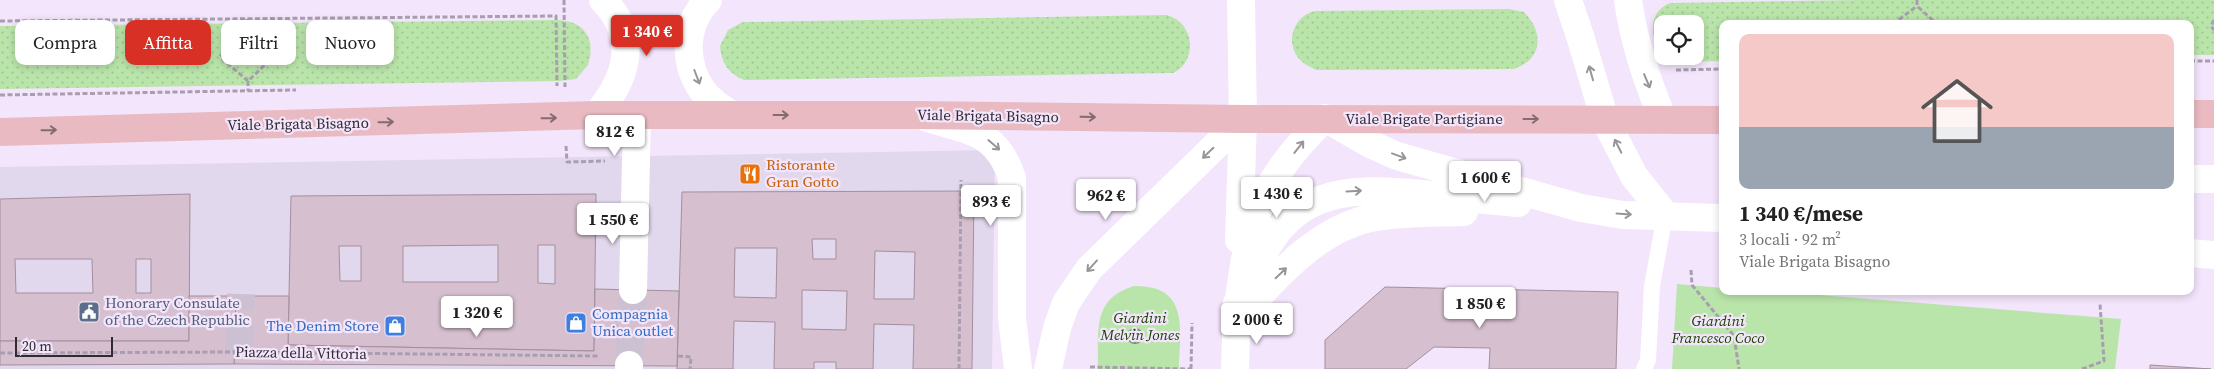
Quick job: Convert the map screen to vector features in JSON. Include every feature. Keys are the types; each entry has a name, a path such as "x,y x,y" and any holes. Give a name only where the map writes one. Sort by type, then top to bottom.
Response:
{"main road":[{"path":"2194,114 2214,114"},
{"name":"Viale Brigata Bisagno","path":"0,132 596,115 916,115 1243,119"},
{"name":"Viale Brigate Partigiane","path":"1243,119 1719,120"}],"street":[{"path":"596,115 617,86 624,70 626,52 624,32 616,15 603,0"},
{"path":"708,0 698,10 689,33 691,62 702,89 712,102 732,115"},
{"path":"1235,369 1243,119 1241,0"},
{"path":"1568,0 1605,120 1634,176 1665,214"},
{"path":"1628,0 1633,34 1644,73 1663,120"},
{"path":"916,115 985,138 998,147 1006,160 1012,178 1012,318 1008,369"},
{"path":"625,299 637,116"},
{"path":"1236,321 1244,263 1259,209 1288,162 1325,118 1370,144 1397,156 1574,208"},
{"path":"1048,369 1057,328 1066,303 1089,270 1243,119"},
{"path":"2194,179 2214,179"},
{"path":"1236,321 1268,243 1296,214 1312,202 1331,195 1379,190 1623,214 1665,214 1719,218"},
{"path":"1236,321 1284,270 1322,240 1338,230 1356,223 1375,217 1397,215 1574,208"},
{"path":"2194,253 2214,255"},
{"path":"1012,318 1018,369"}],"lane":[{"path":"1644,369 1648,360 1652,286 1665,214"}],"path":[{"path":"564,0 567,162 610,161"},
{"path":"1917,0 1917,6 1933,20"},
{"path":"1898,20 1917,6"},
{"path":"0,21 556,16 557,86 547,86"},
{"path":"2214,20 2211,26 2214,30"},
{"path":"2194,61 2214,61"},
{"path":"229,65 248,81"},
{"path":"248,91 248,81 265,65"},
{"path":"0,95 298,90"},
{"path":"959,369 961,180"},
{"path":"1691,270 1692,285 1734,336 1739,369"},
{"path":"625,299 625,360"},
{"path":"2082,369 2104,362 2100,304"},
{"path":"1090,367 1190,369 1192,323"},
{"name":"Piazza della Vittoria","path":"0,353 239,352 601,356"},
{"path":"678,356 690,357 690,369"}],"shaded area":[{"path":"995,150 992,369 0,369 0,167"}],"green space":[{"path":"1859,0 2214,0 2214,55 2194,55 2194,20 1719,20 1719,61 1704,61 1704,15 1656,15 1663,7 1670,3"},
{"path":"1509,9 1524,12 1531,20 1537,36 1535,52 1531,59 1524,65 1514,69 1316,70 1299,58 1292,42 1294,28 1298,22 1309,13 1316,11"},
{"path":"1166,15 1183,25 1190,42 1187,60 1173,73 744,80 734,75 724,63 720,46 728,30 743,22"},
{"path":"568,21 582,28 586,34 589,40 590,56 588,65 576,79 560,81 0,89 0,26 15,26 15,65 115,65 115,25 125,25 125,65 211,65 211,24 221,24 221,65 296,65 296,23 306,23 306,65 394,65 394,22"},
{"name":"Giardini Francesco Coco","path":"1677,284 1719,288 1719,295 1820,295 2121,319 2115,369 1672,369"},
{"name":"Giardini Melvin Jones","path":"1134,286 1152,288 1165,293 1173,302 1178,312 1180,325 1179,369 1098,369 1098,330 1104,308 1110,299"}],"building":[{"path":"974,191 972,369 913,369 914,325 874,324 873,369 836,369 836,362 814,362 814,369 774,369 775,322 734,321 733,369 677,369 682,192","holes":["812,239 836,239 836,259 813,259","735,248 777,248 776,298 734,297","875,251 915,252 914,299 874,299","802,290 847,291 846,330 802,329"]},
{"path":"190,194 189,341 0,341 0,199","holes":["15,259 92,259 93,293 16,293","136,259 151,259 151,293 136,293"]},
{"path":"596,194 594,351 288,345 291,196","holes":["498,245 498,282 403,282 403,246","538,245 555,245 555,284 538,283","339,246 361,246 361,281 340,281"]},
{"path":"1385,287 1618,292 1616,369 1489,369 1490,348 1434,347 1406,369 1325,369 1325,340"},
{"path":"595,289 679,291 677,366 234,364 236,296 289,296 288,345 594,351"},
{"path":"189,296 236,296 234,364 0,365 0,341 189,341"},
{"path":"2150,365 2211,369 2150,369"}],"tunnel":[{"path":"629,365 633,290"},
{"path":"239,352 241,294"}],"place":[{"name":"Ristorante Gran Gotto","path":"750,174"},
{"name":"Honorary Consulate of the Czech Republic","path":"89,312"},
{"name":"Compagnia Unica outlet","path":"576,323"},
{"name":"The Denim Store","path":"395,326"}]}
